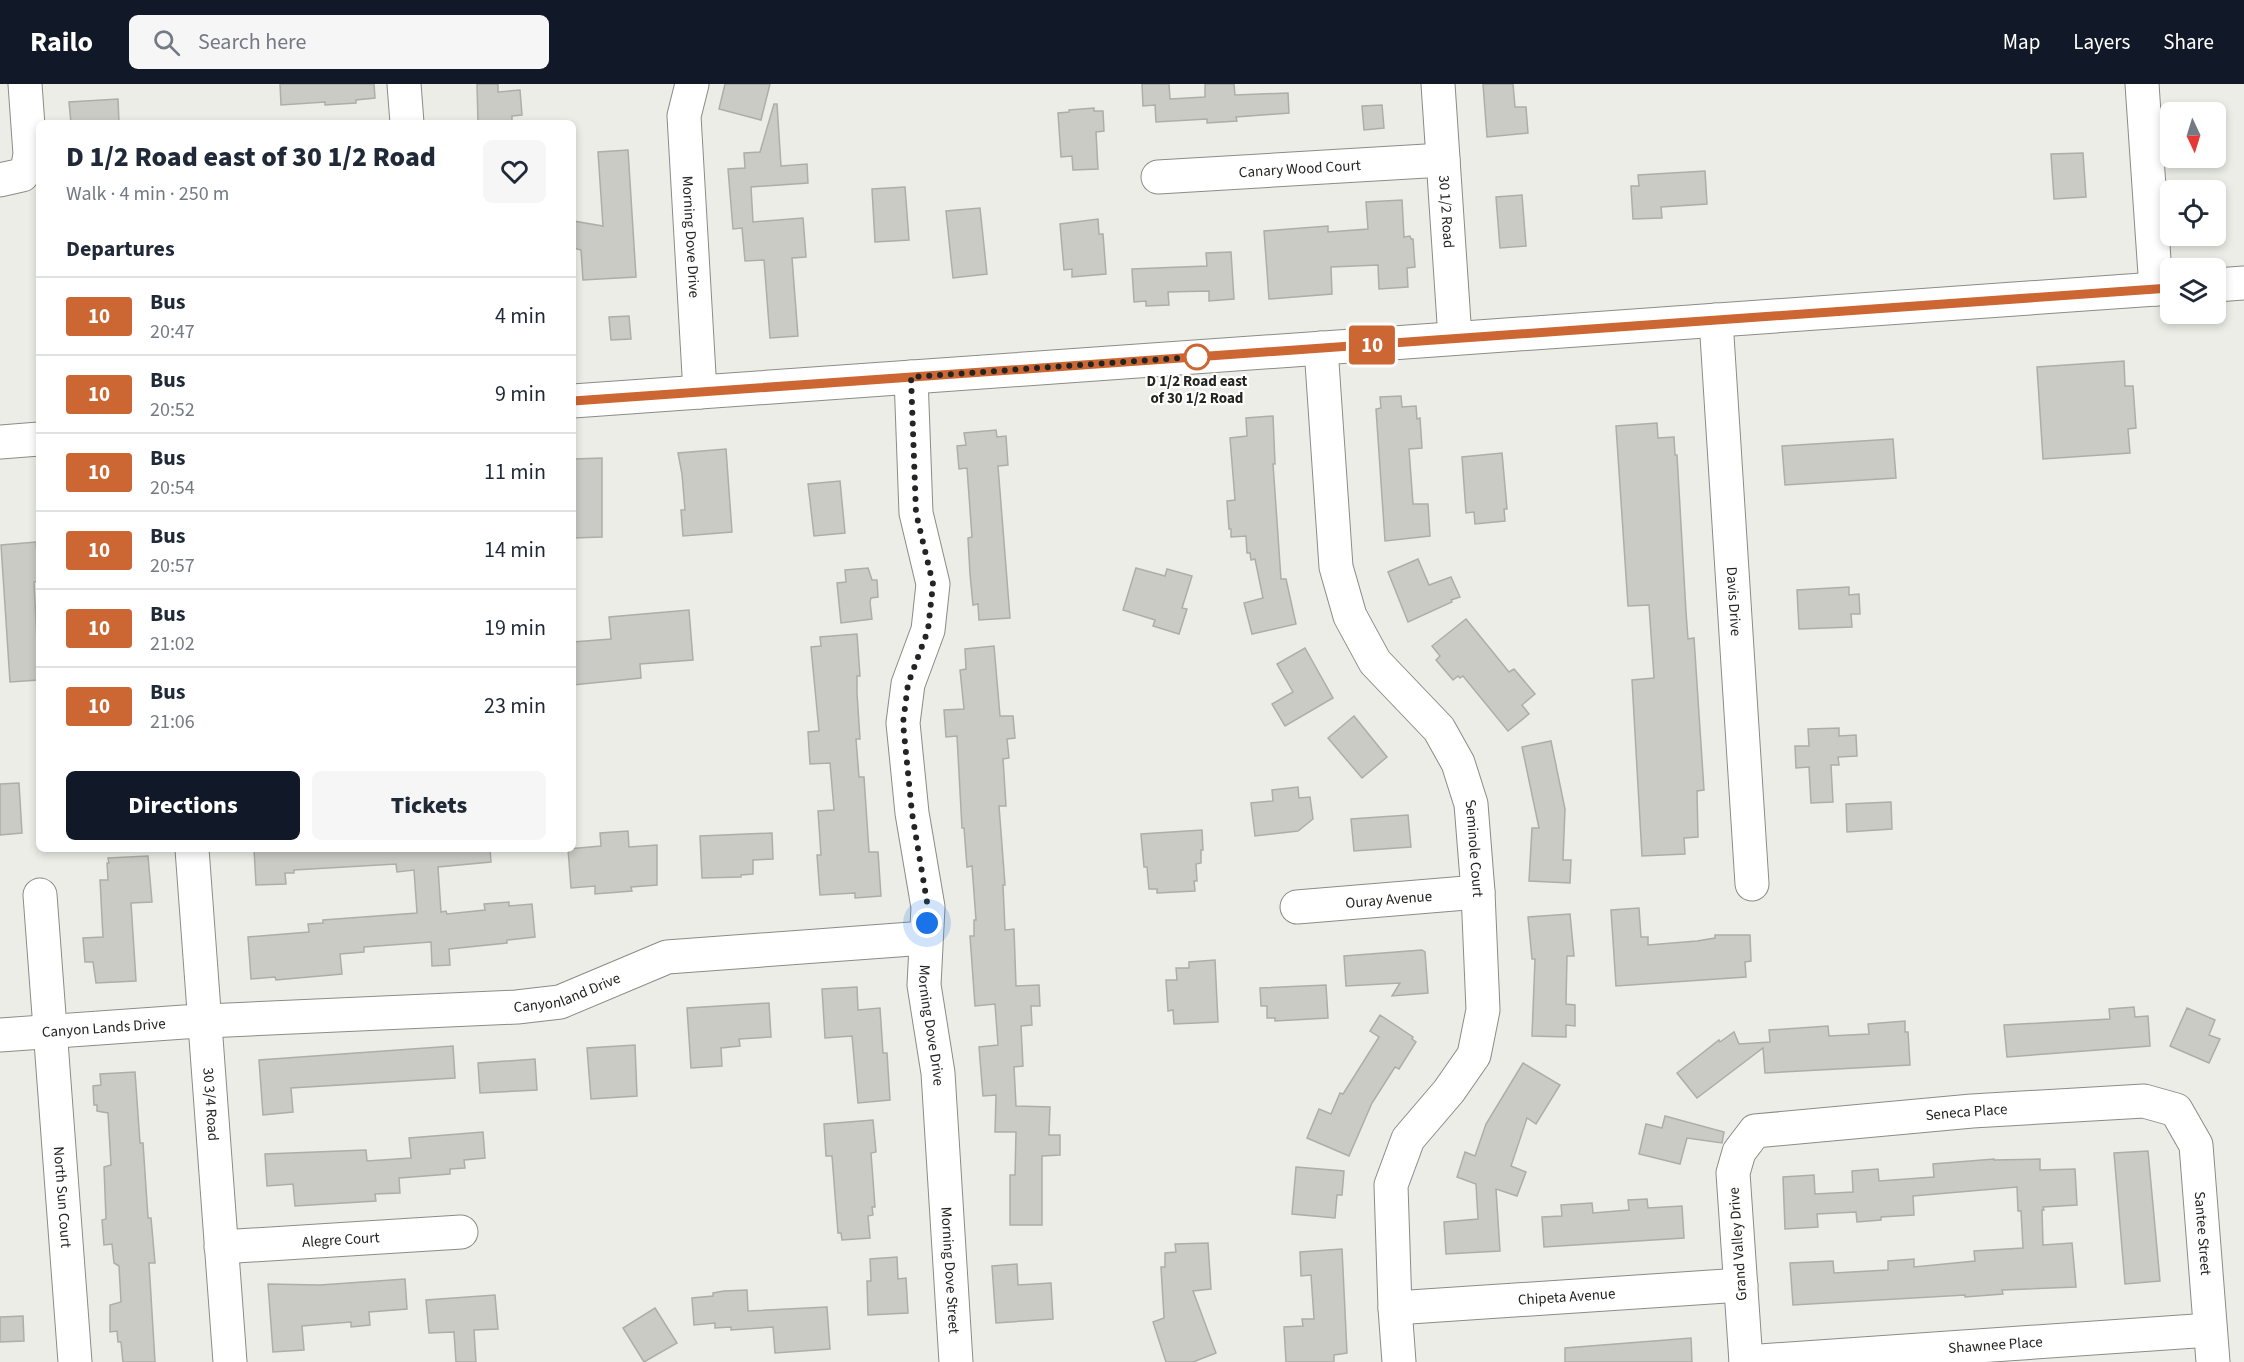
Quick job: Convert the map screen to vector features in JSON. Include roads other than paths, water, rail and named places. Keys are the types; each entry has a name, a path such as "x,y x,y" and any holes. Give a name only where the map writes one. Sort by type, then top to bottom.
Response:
{"street":[{"path":"11,177 28,166 30,154 25,84"},
{"path":"404,84 407,120"},
{"name":"Morning Dove Drive","path":"692,84 684,116 700,392"},
{"name":"30 1/2 Road","path":"1438,84 1455,338"},
{"path":"2142,84 2160,260"},
{"name":"Canary Wood Court","path":"1158,177 1443,160"},
{"path":"2226,284 2244,282"},
{"path":"576,401 2160,289"},
{"name":"Davis Drive","path":"1716,320 1752,884"},
{"name":"Seminole Court","path":"1321,348 1336,567 1350,616 1375,662 1439,729 1458,763 1470,804 1478,892 1482,1010 1474,1055 1449,1091 1408,1139 1392,1185 1395,1308 1399,1362"},
{"name":"Morning Dove Drive","path":"911,377 916,513 933,584 928,630 908,684 903,723 912,813 928,908 924,985 938,1073 944,1178"},
{"path":"0,442 36,439"},
{"name":"30 3/4 Road","path":"192,852 230,1362"},
{"name":"Ouray Avenue","path":"1298,907 1478,892"},
{"name":"North Sun Court","path":"40,895 75,1362"},
{"name":"Canyonland Drive","path":"205,1021 470,1009 560,1002 667,957 925,938"},
{"name":"Canyon Lands Drive","path":"0,1035 205,1021"},
{"name":"Seneca Place","path":"1755,1131 1972,1111 2144,1101 2176,1110"},
{"name":"Santee Street","path":"2176,1110 2196,1145 2213,1362"},
{"name":"Grand Valley Drive","path":"1746,1362 1733,1173 1739,1152 1755,1131"},
{"name":"Morning Dove Street","path":"944,1178 956,1362"},
{"name":"Alegre Court","path":"221,1247 461,1232"},
{"name":"Chipeta Avenue","path":"1395,1308 1741,1285"},
{"name":"Shawnee Place","path":"1746,1362 2210,1330"}],"place":[{"name":"D 1/2 Road east of 30 1/2 Road","path":"1197,357"}]}
